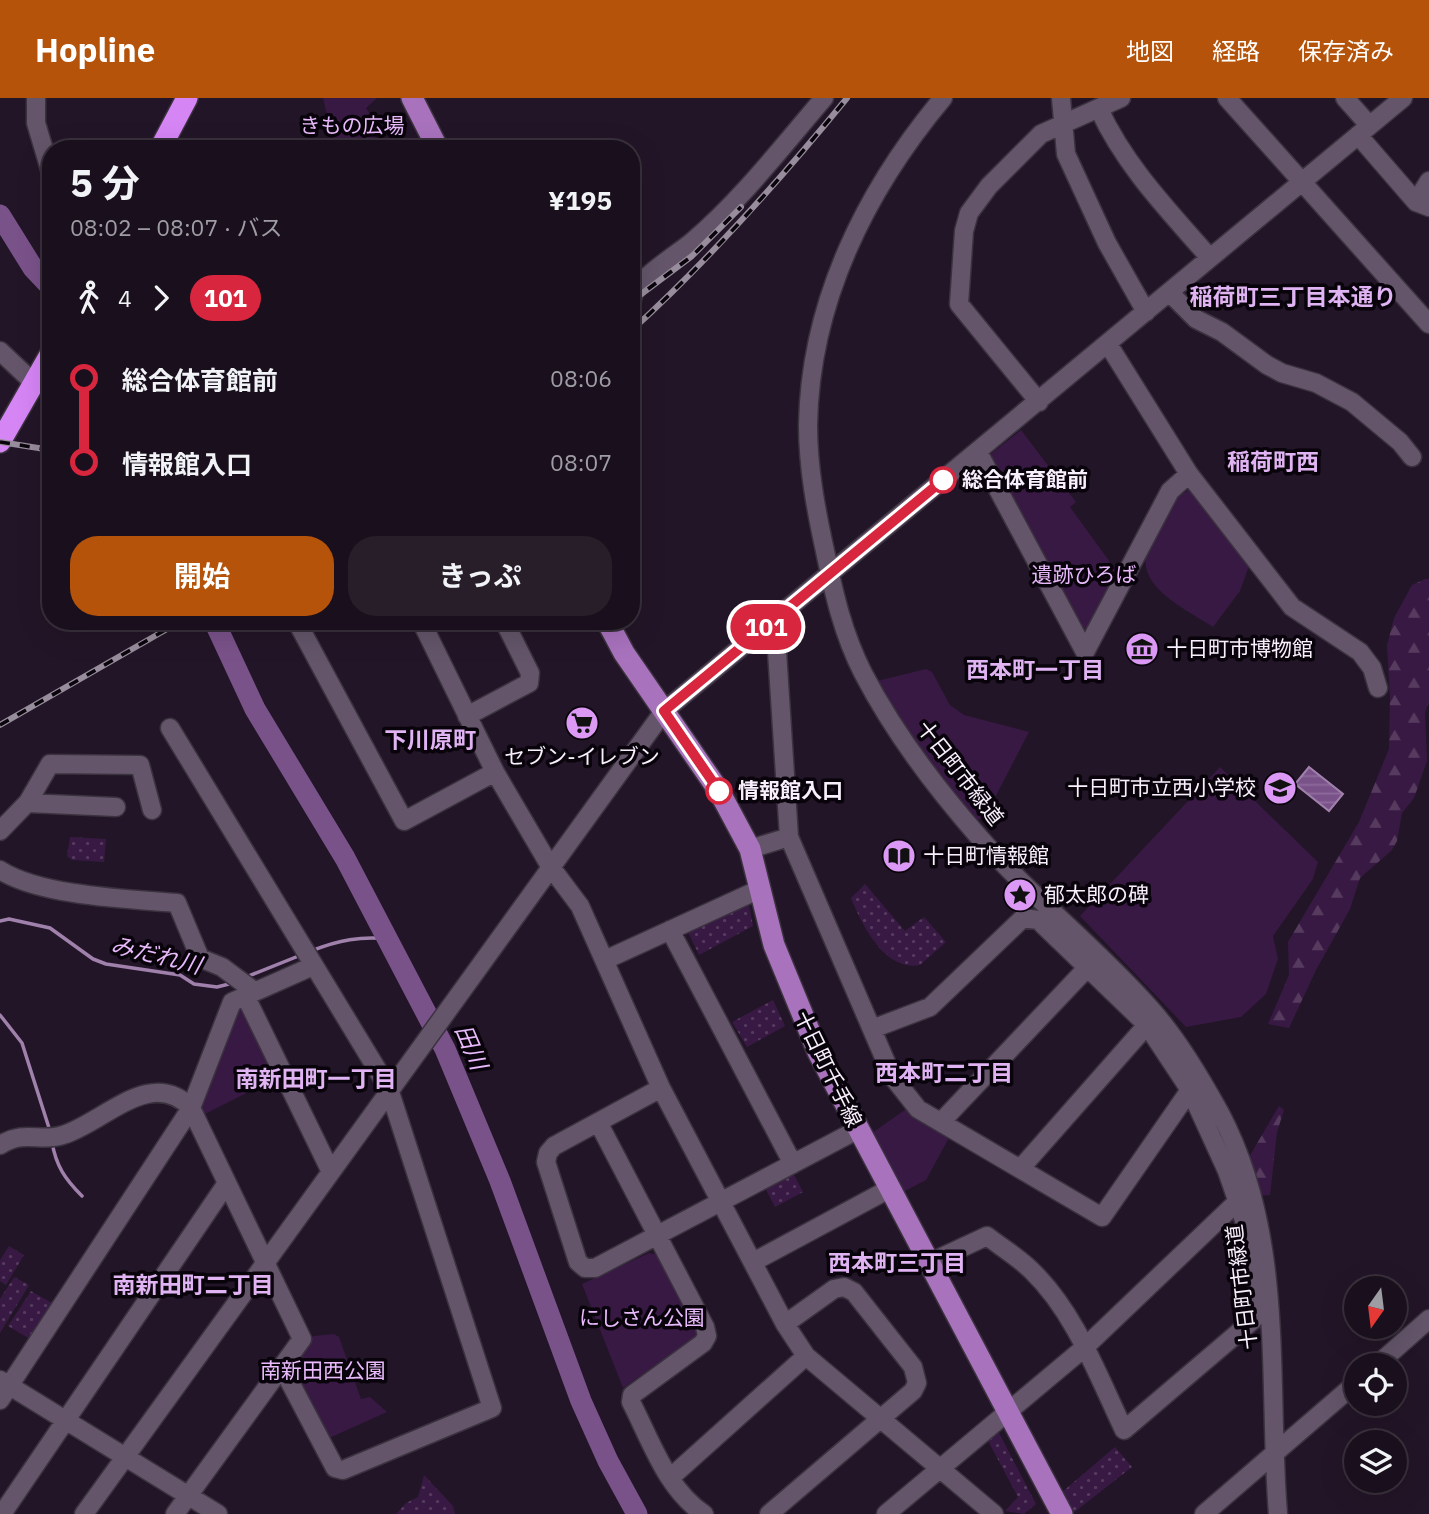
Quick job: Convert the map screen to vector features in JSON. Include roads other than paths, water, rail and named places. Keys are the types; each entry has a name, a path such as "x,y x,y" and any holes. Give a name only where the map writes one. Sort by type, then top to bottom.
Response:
{"highway":[{"path":"165,140 187,98"},
{"path":"0,442 42,370"}],"main road":[{"path":"412,98 433,140"},
{"name":"十日町千手線","path":"612,630 624,653 719,791 750,849 774,945 795,1000 858,1130 1062,1514"}],"street":[{"path":"36,98 36,123 42,143"},
{"path":"640,282 694,240 736,200 824,98"},
{"name":"十日町市緑道","path":"943,98 900,153 869,201 836,279 815,349 808,422 809,454 814,501 841,623 863,673 913,751 980,838 1151,1008 1193,1067 1222,1117 1241,1162 1262,1232 1274,1352 1273,1457 1278,1514"},
{"path":"1061,98 1066,154 1084,198 1146,312"},
{"path":"1039,402 959,304 964,231 969,213 989,186 1041,134 1121,98"},
{"path":"1227,98 1429,324"},
{"path":"1345,98 1364,130 1422,205"},
{"path":"84,1514 664,711 1403,98"},
{"path":"1099,110 1113,141 1210,258"},
{"path":"1422,205 1429,181"},
{"path":"1169,292 1196,319 1222,332 1267,365 1282,373 1316,383 1352,402 1399,442 1412,457"},
{"path":"1108,344 1189,474 1292,607 1360,652 1372,668 1378,688"},
{"path":"0,351 35,384"},
{"path":"978,452 1085,652 1170,491 1189,474"},
{"path":"775,620 789,837 892,1076 918,1109 1102,1217 1190,1090"},
{"path":"301,630 404,821 495,772"},
{"path":"425,630 495,772 550,866 580,906 661,1088 785,1324 806,1356 941,1466 994,1514"},
{"path":"467,716 529,683 530,673 508,630"},
{"path":"170,728 389,1089 492,1408 343,1470 335,1468 282,1367"},
{"path":"0,831 27,803 50,764 140,765 152,810"},
{"path":"27,803 116,807"},
{"path":"750,849 789,837"},
{"path":"0,870 14,879 104,898 177,903 200,958 244,986 331,1172"},
{"path":"604,960 760,889"},
{"path":"872,1029 930,1007 1023,918 1038,920 1147,1025 1190,1090 1244,1220 1258,1310 1253,1320 1124,1430 1084,1348 1056,1300 1030,1269 987,1236 929,1263"},
{"path":"670,930 793,1164"},
{"path":"218,1514 66,1420 3,1388 191,1108 232,1002 244,986 313,966"},
{"path":"942,1122 1088,967"},
{"path":"1020,1169 1147,1025"},
{"path":"661,1088 554,1146 548,1153 546,1161 578,1262 585,1268 595,1268 858,1130"},
{"path":"0,1145 19,1135 63,1135 141,1095 169,1094 184,1100 191,1108 266,1263 302,1339 175,1514"},
{"path":"598,1122 707,1336 703,1343 632,1395 631,1402 670,1478 690,1505 704,1514"},
{"path":"2,1514 227,1183"},
{"path":"753,1262 889,1189"},
{"path":"886,1514 1084,1348 1238,1201"},
{"path":"769,1514 913,1391 918,1375 854,1292 844,1287 834,1289 785,1324"},
{"path":"1391,1353 1429,1319"},
{"path":"670,1478 806,1356"},
{"path":"1204,1514 1344,1394"}],"waterway":[{"name":"田川","path":"0,215 33,268 42,278"},
{"name":"田川","path":"218,630 255,709 345,858 445,1049 500,1181 581,1401 608,1461 637,1514"},
{"name":"みだれ川","path":"0,921 9,919 50,928 93,959 106,964 180,975 194,984 217,987 233,983"},
{"name":"みだれ川","path":"311,951 350,940 390,939"},
{"name":"みだれ川","path":"246,977 301,955"},
{"path":"0,1015 22,1043 50,1131"},
{"path":"52,1142 62,1172 82,1196"}],"railway":[{"path":"640,322 744,218 847,98"},
{"path":"640,295 692,256 741,207"},
{"path":"0,442 42,449"},
{"path":"0,725 165,630"}],"place":[{"name":"総合体育館前","path":"943,480"},
{"name":"十日町市博物館","path":"1142,649"},
{"name":"セブン-イレブン","path":"582,723"},
{"name":"十日町市立西小学校","path":"1280,788"},
{"name":"情報館入口","path":"719,791"},
{"name":"十日町情報館","path":"899,856"},
{"name":"郁太郎の碑","path":"1020,895"}],"district":[{"name":"稲荷町三丁目本通り","path":"1293,297"},
{"name":"稲荷町西","path":"1273,462"},
{"name":"西本町一丁目","path":"1035,670"},
{"name":"下川原町","path":"430,740"},
{"name":"西本町二丁目","path":"944,1073"},
{"name":"南新田町一丁目","path":"316,1079"},
{"name":"西本町三丁目","path":"897,1263"},
{"name":"南新田町二丁目","path":"193,1285"}],"park label":[{"name":"きもの広場","path":"352,126"},
{"name":"遺跡ひろば","path":"1084,575"},
{"name":"にしさん公園","path":"642,1318"},
{"name":"南新田西公園","path":"323,1371"}]}
